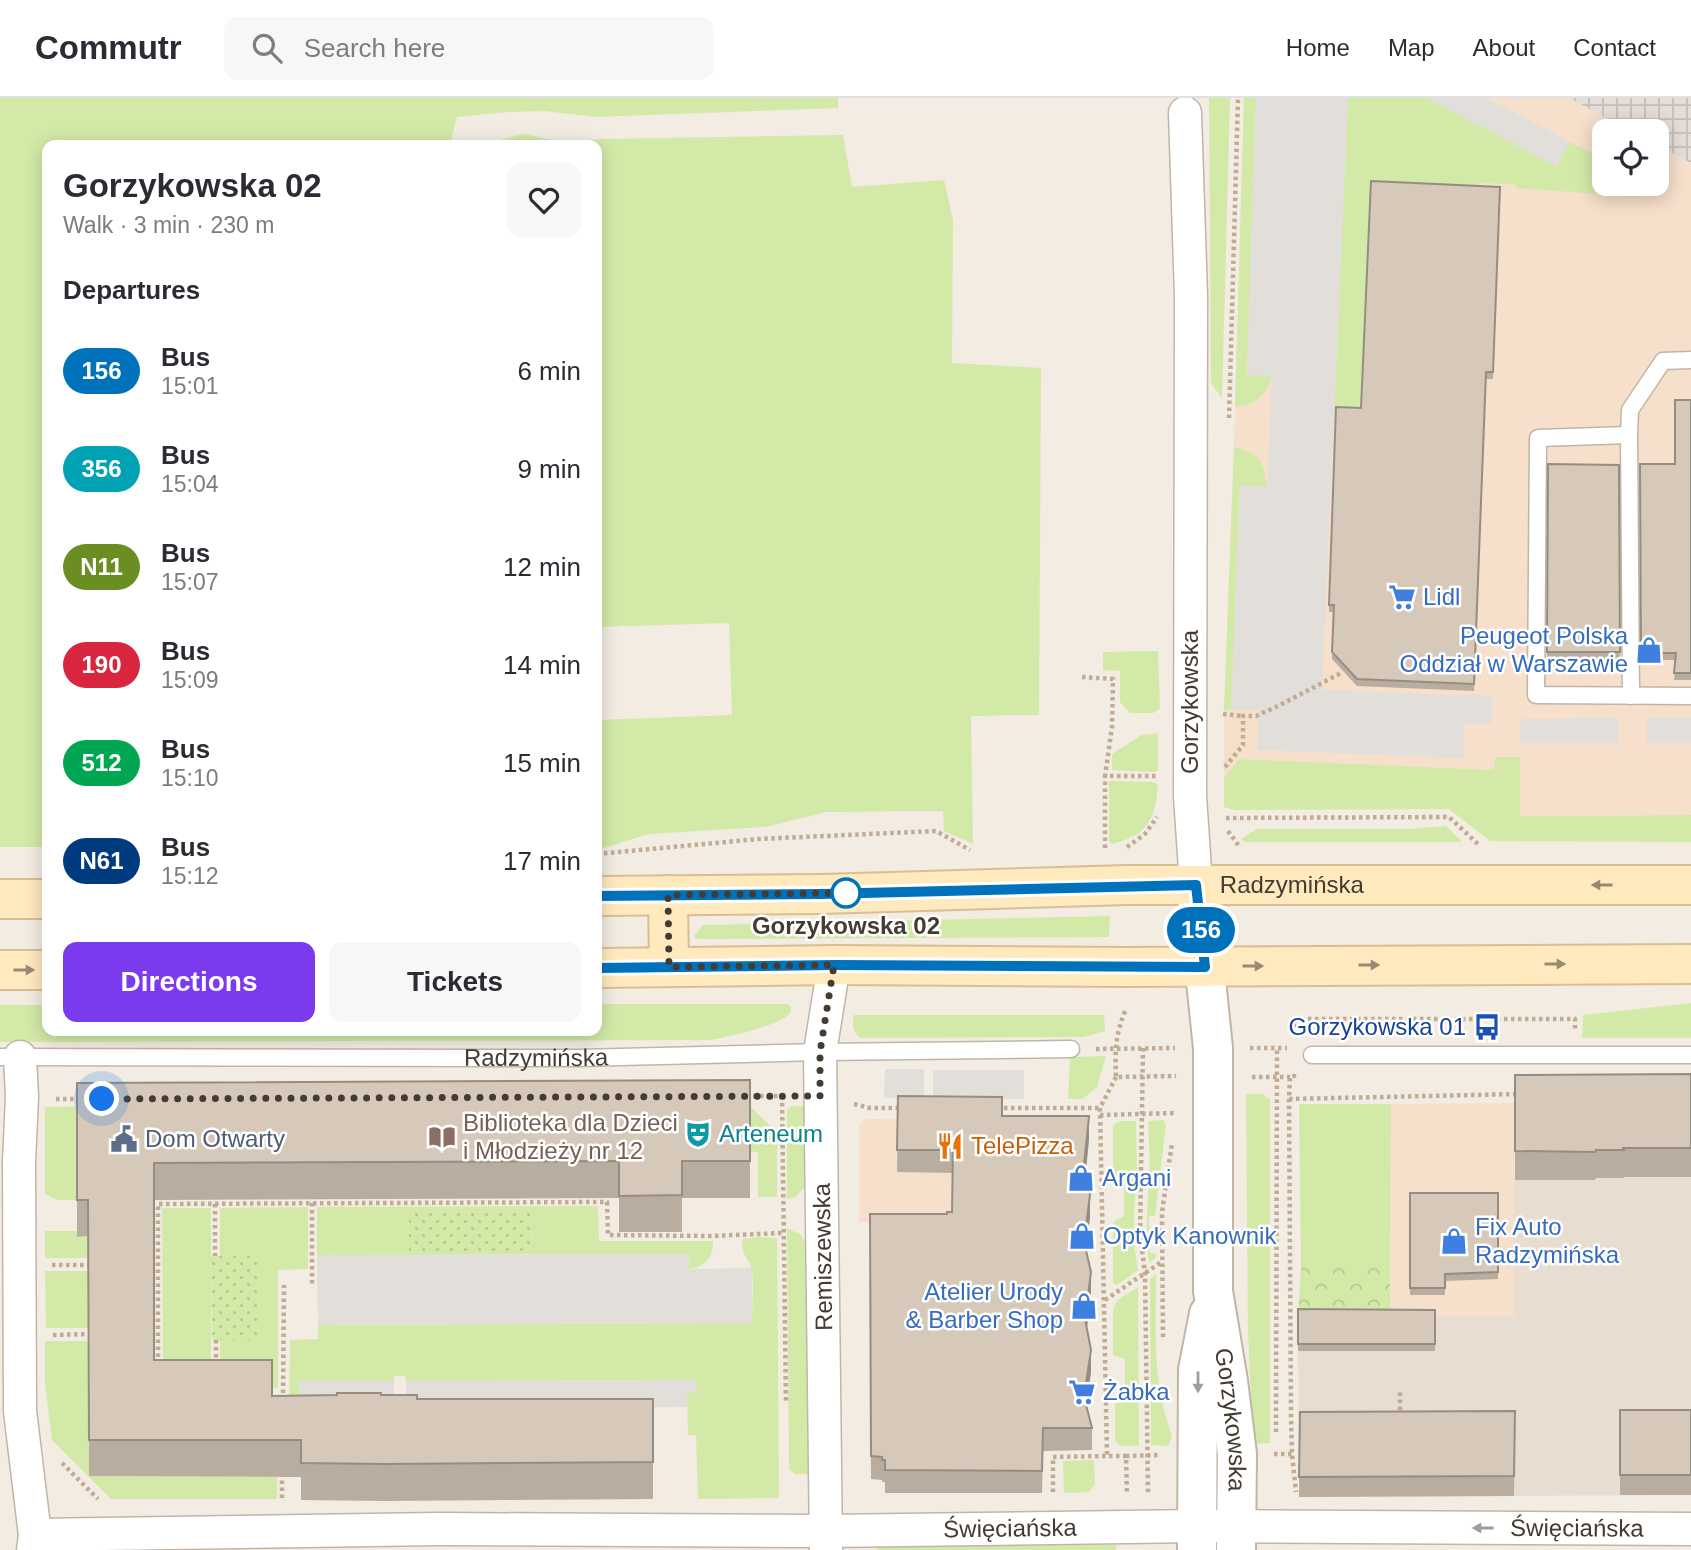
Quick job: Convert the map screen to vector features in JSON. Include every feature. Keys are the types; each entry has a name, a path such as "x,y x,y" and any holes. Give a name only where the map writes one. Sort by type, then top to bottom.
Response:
{"main road":[{"name":"Radzymińska","path":"602,896 1196,885 1691,885"},
{"path":"668,895 669,967"},
{"path":"0,899 42,899"},
{"path":"602,968 1691,964"},
{"path":"0,971 42,970"}],"street":[{"name":"Gorzykowska","path":"1184,106 1191,296 1190,783 1196,885 1213,1048 1213,1291 1237,1454 1237,1538"},
{"name":"Remiszewska","path":"826,1541 820,1052 834,965"},
{"path":"10,1057 22,1097 9,1162 20,1411 34,1543"},
{"name":"Gorzykowska","path":"1198,1538 1198,1370 1213,1291"},
{"name":"Święciańska","path":"34,1543 1679,1536"}],"lane":[{"path":"1631,696 1630,410 1663,361 1691,360"},
{"path":"1629,435 1538,438 1536,695 1691,696"},
{"name":"Radzymińska","path":"10,1057 578,1058 1071,1049"},
{"path":"1312,1055 1691,1055"}],"path":[{"path":"1228,428 1238,98"},
{"path":"1221,726 1222,714 1256,716 1343,672"},
{"path":"1082,677 1113,679 1112,727 1105,776 1105,848"},
{"path":"1220,761 1220,773 1243,745 1244,716"},
{"path":"1105,776 1166,776"},
{"path":"1092,848 1127,845 1145,834 1156,817 1165,817"},
{"path":"1219,818 1449,817 1482,848"},
{"path":"602,854 758,839 936,831 974,852"},
{"path":"1127,845 1127,853"},
{"path":"1107,1456 1100,1108 1116,1077 1117,1033 1125,1011"},
{"path":"1294,1038 1294,1020 1575,1019 1574,1055"},
{"path":"1143,1048 1140,1234 1145,1273 1148,1501"},
{"path":"1276,1440 1278,1048"},
{"path":"1242,1077 1290,1077 1294,1076 1294,1067"},
{"path":"1116,1077 1184,1076"},
{"path":"1290,1077 1291,1429 1296,1493"},
{"path":"1289,1099 1523,1094"},
{"path":"742,1096 820,1096 870,1108 910,1108"},
{"path":"782,1096 785,1342"},
{"path":"50,1099 87,1099"},
{"path":"1174,1126 1177,1101"},
{"path":"991,1108 1100,1108"},
{"path":"1018,1108 1018,1121"},
{"path":"1100,1115 1176,1113"},
{"path":"1163,1338 1163,1212 1173,1138"},
{"path":"319,1190 319,1203"},
{"path":"158,1365 158,1204 607,1202 607,1235 711,1236 783,1233"},
{"path":"312,1203 312,1285"},
{"path":"215,1204 215,1256"},
{"path":"1104,1300 1163,1261"},
{"path":"41,1265 88,1265"},
{"path":"283,1402 284,1285"},
{"path":"42,1335 88,1334"},
{"path":"216,1340 216,1366"},
{"path":"1387,1414 1400,1414 1400,1392"},
{"path":"1276,1454 1277,1465"},
{"path":"1053,1502 1053,1457 1107,1456 1126,1456 1128,1501"},
{"path":"62,1462 105,1506"},
{"path":"282,1465 282,1506"}],"shaded area":[{"path":"1244,98 1569,98 1608,119 1592,119 1592,196 1669,196 1669,151 1691,163 1691,815 1520,816 1520,757 1494,770 1240,759 1224,777"},
{"path":"1256,98 1348,98 1322,690 1493,696 1491,724 1464,724 1463,758 1257,750 1259,710 1231,710 1240,486 1267,486 1272,377 1247,375"},
{"path":"1427,98 1487,98 1570,142 1556,166"},
{"path":"1569,98 1691,98 1691,163 1669,151 1669,119 1608,119"},
{"path":"1618,718 1619,743 1520,743 1520,719"},
{"path":"1647,718 1691,718 1691,743 1647,743"},
{"path":"885,1069 924,1069 924,1098 884,1098"},
{"path":"933,1070 1024,1070 1024,1099 933,1098"},
{"path":"1691,1102 1691,1495 1299,1497 1298,1316 1390,1316 1515,1178 1515,1103"},
{"path":"1515,1103 1514,1316 1390,1316 1391,1104"},
{"path":"866,1119 1011,1120 1012,1223 859,1222 859,1126"},
{"path":"689,1254 689,1269 752,1268 752,1323 318,1325 317,1255"},
{"path":"696,1380 696,1393 687,1393 687,1407 406,1408 406,1381"},
{"path":"299,1381 394,1381 394,1408 300,1409"}],"green space":[{"path":"0,98 838,98 838,108 595,117 545,111 457,117 451,140 42,140 42,847 0,847"},
{"path":"1209,98 1230,98 1222,398 1211,383"},
{"path":"1244,98 1256,98 1247,374 1272,376 1267,389 1259,398 1249,404 1235,407"},
{"path":"1348,98 1427,98 1556,166 1570,142 1592,153 1592,193 1516,188 1515,184 1479,183 1480,193 1382,415 1334,414"},
{"path":"524,134 553,140 499,140"},
{"path":"843,135 852,187 944,180 953,220 952,363 1041,368 1039,715 971,716 973,844 944,831 943,811 826,812 765,827 649,834 602,848 602,720 732,715 729,623 602,627 602,140 593,140"},
{"path":"1234,447 1250,452 1259,460 1267,487 1240,486 1231,710 1224,710"},
{"path":"1158,651 1160,709 1153,713 1130,713 1120,702 1120,671 1103,670 1103,652"},
{"path":"1158,733 1158,771 1112,770 1112,754 1142,735"},
{"path":"1495,757 1520,757 1520,816 1691,815 1691,842 1490,841 1449,809 1234,810 1224,807 1224,777 1240,759 1494,770"},
{"path":"1109,781 1154,782 1158,785 1152,817 1142,831 1112,844 1109,842"},
{"path":"1446,826 1462,842 1245,842 1241,839 1257,829 1410,829"},
{"path":"1110,916 1109,937 701,939 694,936 703,925"},
{"path":"1691,1003 1691,1038 1582,1038 1583,1015"},
{"path":"602,1004 787,1004 791,1007 791,1012 766,1026 711,1040 0,1042 0,1005 42,1005 42,1036 602,1036"},
{"path":"854,1015 1104,1015 1105,1031 1084,1037 860,1038 853,1028"},
{"path":"1106,1056 1097,1087 1083,1099 1068,1099 1070,1057"},
{"path":"1246,1094 1262,1094 1270,1099 1270,1443 1253,1444 1248,1331"},
{"path":"1299,1104 1391,1104 1390,1267 1301,1267"},
{"path":"749,1105 777,1133 777,1197 758,1197 758,1152 750,1152"},
{"path":"117,1106 77,1200 57,1200 45,1194 45,1107"},
{"path":"791,1106 809,1106 806,1186 795,1197 787,1199 787,1110"},
{"path":"1163,1120 1166,1125 1155,1216 1149,1216 1150,1253 1156,1254 1156,1258 1149,1263 1148,1121"},
{"path":"1119,1121 1136,1121 1134,1243 1138,1270 1117,1285 1113,1283 1113,1222 1124,1216 1124,1180 1113,1175 1113,1126"},
{"path":"598,1206 599,1241 713,1241 712,1252 700,1266 689,1269 689,1254 532,1254 531,1211 410,1212 409,1255 317,1255 317,1207"},
{"path":"308,1207 308,1269 278,1270 278,1388 221,1388 220,1340 260,1340 259,1256 220,1256 220,1208"},
{"path":"162,1208 211,1208 211,1388 163,1388"},
{"path":"531,1211 532,1254 409,1255 409,1212"},
{"path":"787,1228 801,1235 809,1247 811,1474 794,1474 789,1468"},
{"path":"45,1231 77,1231 77,1237 88,1236 88,1258 45,1258"},
{"path":"777,1238 779,1498 698,1499 696,1436 688,1435 687,1393 696,1393 695,1380 406,1381 405,1376 394,1376 394,1381 299,1381 301,1432 289,1432 290,1340 318,1339 318,1325 752,1323 752,1271 742,1244 743,1239"},
{"path":"211,1256 260,1256 260,1340 212,1340"},
{"path":"1301,1267 1390,1267 1390,1316 1298,1316"},
{"path":"45,1271 88,1271 88,1328 46,1328"},
{"path":"1156,1274 1156,1357 1161,1397 1172,1437 1168,1446 1151,1445 1150,1279"},
{"path":"1138,1287 1139,1446 1120,1446 1115,1441 1115,1404 1125,1400 1125,1359 1113,1355 1113,1309 1118,1300"},
{"path":"45,1341 88,1341 89,1476 277,1477 277,1499 111,1499 52,1440 45,1383"},
{"path":"1094,1460 1095,1484 1089,1492 1064,1493 1063,1461"},
{"path":"1116,1545 1116,1550 877,1550 877,1546"}],"building":[{"path":"1371,181 1500,187 1493,372 1486,372 1474,684 1357,679 1332,652 1334,605 1329,605 1336,407 1361,408"},
{"path":"1675,400 1691,400 1691,673 1674,673 1676,653 1641,653 1640,464 1675,464"},
{"path":"1548,464 1619,465 1620,652 1547,652"},
{"path":"1691,1074 1691,1148 1623,1148 1624,1150 1595,1152 1515,1151 1515,1075"},
{"path":"750,1080 750,1161 682,1161 682,1195 619,1196 619,1161 154,1163 154,1360 272,1360 272,1396 381,1393 417,1395 417,1399 653,1399 653,1462 301,1463 301,1440 89,1440 88,1200 77,1200 77,1083"},
{"path":"898,1096 1002,1097 1002,1116 1089,1116 1084,1165 1090,1195 1084,1242 1091,1272 1085,1319 1091,1350 1084,1397 1092,1428 1043,1428 1042,1471 885,1470 885,1460 882,1460 882,1457 871,1456 870,1214 952,1212 953,1150 897,1150"},
{"name":"Fix Auto Radzymińska","path":"1410,1193 1498,1193 1498,1272 1445,1274 1445,1288 1410,1288"},
{"path":"1298,1309 1435,1310 1435,1344 1298,1344"},
{"path":"1620,1410 1691,1410 1691,1475 1620,1475"},
{"path":"1515,1411 1514,1476 1299,1477 1300,1412"}],"bus line":[{"name":"156","path":"602,896 1196,885 1205,967 834,965 602,968"}],"place":[{"name":"Lidl","path":"1402,597"},
{"name":"Peugeot Polska Oddział w Warszawie","path":"1649,650"},
{"name":"Gorzykowska 02","path":"846,893"},
{"name":"Gorzykowska 01","path":"1487,1027"},
{"name":"Arteneum","path":"698,1134"},
{"name":"Biblioteka dla Dzieci i Młodzieży nr 12","path":"442,1137"},
{"name":"Dom Otwarty","path":"124,1139"},
{"name":"TelePizza","path":"950,1146"},
{"name":"Argani","path":"1081,1178"},
{"name":"Optyk Kanownik","path":"1082,1236"},
{"name":"Fix Auto Radzymińska","path":"1454,1241"},
{"name":"Atelier Urody & Barber Shop","path":"1084,1306"},
{"name":"Żabka","path":"1082,1392"}],"route":[{"path":"102,1099 820,1096 820,1052 834,965 669,967 668,895 849,893 846,893"}]}
